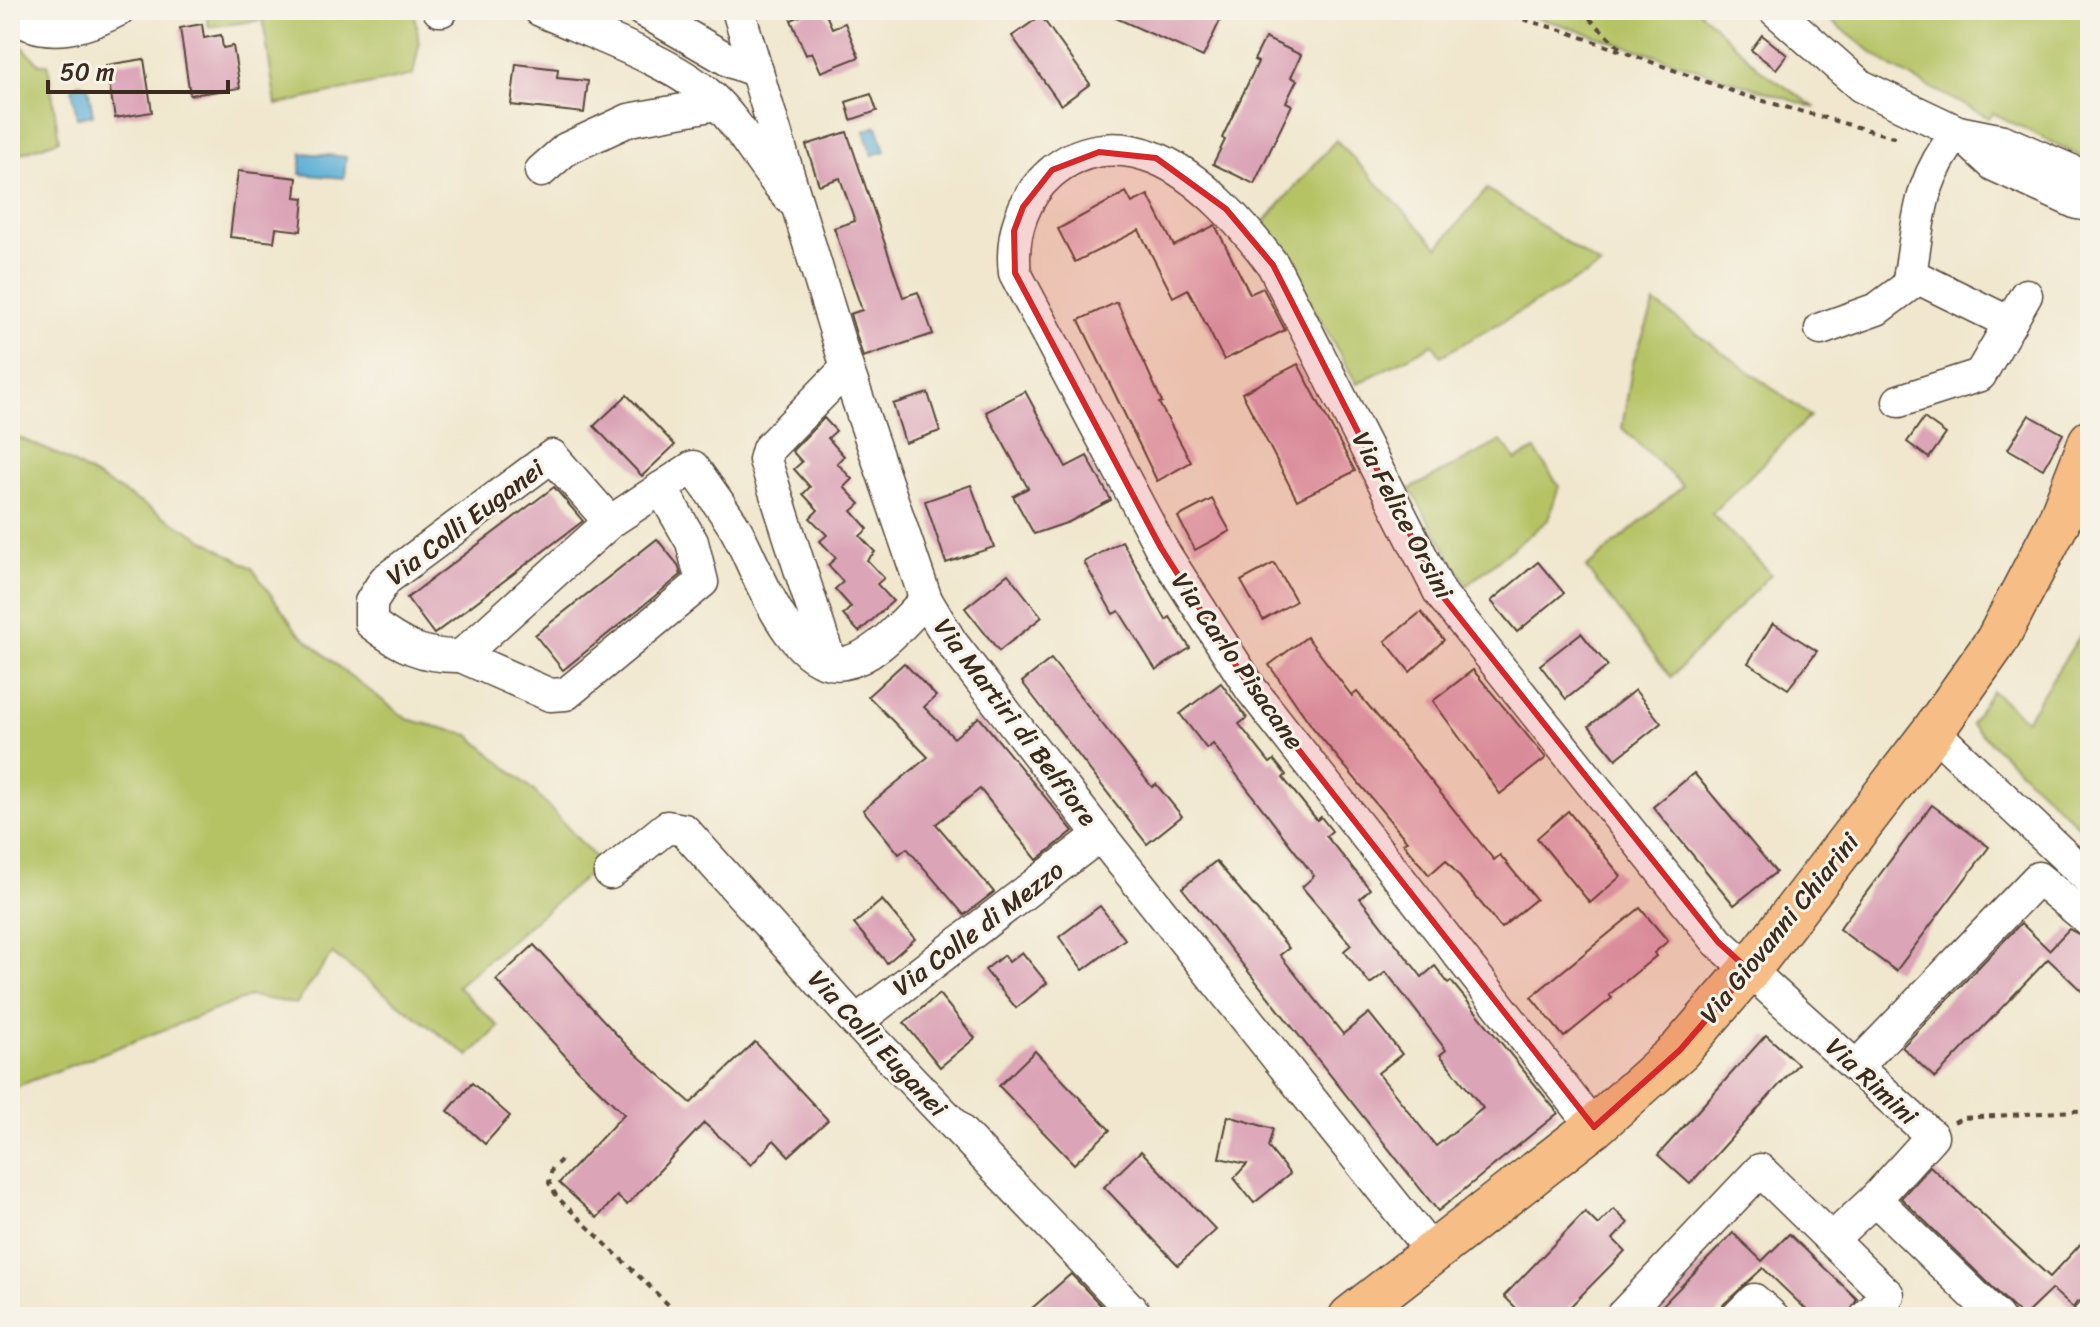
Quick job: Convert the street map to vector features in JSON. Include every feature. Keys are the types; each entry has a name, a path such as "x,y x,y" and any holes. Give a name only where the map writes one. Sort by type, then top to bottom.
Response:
{"main road":[{"name":"Via Giovanni Chiarini","path":"1350,1317 1594,1127 1680,1050 1749,970 1933,731 2016,607 2058,523 2090,441"}],"street":[{"path":"10,13 47,28 69,30 118,10"},
{"path":"540,10 661,65 708,94 773,180 800,208"},
{"path":"642,10 732,62 757,71"},
{"name":"Via Martiri di Belfiore","path":"738,10 847,368 926,600 951,642 1100,835 1433,1253"},
{"path":"1775,10 1861,86 1958,132 2003,141 2090,179"},
{"path":"541,171 566,149 629,120 716,104"},
{"path":"1958,132 1994,165 2077,203 2090,205"},
{"path":"1821,329 1877,309 1908,286 1918,209 1935,160 1958,132"},
{"name":"Via Felice Orsini","path":"1073,159 1125,150 1156,158 1226,209 1252,236 1273,265 1440,593 1718,942 1749,970"},
{"name":"Via Carlo Pisacane","path":"1073,159 1035,186 1019,219 1012,251 1015,273 1161,548 1251,689 1594,1127"},
{"path":"1899,401 1980,375 2018,309 1910,274"},
{"path":"830,662 765,460 768,449 847,368"},
{"name":"Via Colli Euganei","path":"610,522 552,456 385,580 371,602 371,623 401,646 432,656 461,656 550,695 566,694 702,582 692,542 661,488"},
{"path":"461,656 610,522 693,467 735,528 789,633 806,652 843,664 866,655 926,600"},
{"path":"1933,731 2090,880"},
{"name":"Via Colli Euganei","path":"610,873 667,827 684,830 856,1022 1138,1317"},
{"name":"Via Colle di Mezzo","path":"856,1022 1100,835"},
{"path":"1857,1066 2038,878 2090,921"},
{"name":"Via Rimini","path":"1749,970 1932,1136 1875,1199 1832,1239"},
{"path":"1621,1317 1760,1170 1888,1295 1866,1317"},
{"path":"1875,1199 1997,1317"},
{"path":"1737,1317 1754,1300 1773,1317"}],"path":[{"path":"1489,10 1565,31 1746,96 1893,137 1913,110"},
{"path":"1581,10 1623,52"},
{"path":"1932,1136 1962,1118 2090,1110"},
{"path":"561,1160 552,1169 549,1183 557,1197 681,1317"}],"highlighted area":[{"path":"1099,152 1156,158 1226,209 1273,265 1440,593 1718,942 1749,970 1680,1050 1594,1127 1251,689 1161,548 1015,273 1014,231 1023,207 1052,170"}],"green space":[{"path":"177,10 414,10 419,45 413,75 276,105 263,20 209,27 206,12 178,15"},
{"path":"1506,10 1698,10 1761,70 1816,108 1559,24"},
{"path":"1817,10 2090,10 2090,161 1993,113 1989,118 1891,67"},
{"path":"10,33 39,64 48,64 59,140 10,157"},
{"path":"1336,140 1438,247 1487,189 1601,266 1441,356 1433,344 1357,384 1264,222"},
{"path":"1655,303 1810,416 1712,514 1771,574 1671,677 1586,568 1683,486 1622,428 1633,362"},
{"path":"10,434 59,455 252,568 297,631 340,668 407,719 469,735 535,792 601,864 457,986 499,1027 469,1056 332,954 296,1004 251,996 10,1089"},
{"path":"1501,441 1516,460 1535,450 1559,486 1548,520 1467,585 1410,489"},
{"path":"2090,620 2090,837 1971,724 1992,691 2026,720"}],"water":[{"path":"79,83 88,86 93,115 77,118 72,89"},
{"path":"877,126 885,151 872,155 864,131"},
{"path":"302,153 346,157 344,178 300,174"}],"building":[{"path":"815,10 824,10 832,28 845,23 859,57 821,72 812,52 806,55 791,20"},
{"path":"1098,10 1225,10 1203,57"},
{"path":"1041,16 1090,84 1061,105 1012,36"},
{"path":"202,24 204,38 221,35 223,48 233,46 240,88 190,95 180,28"},
{"path":"1762,35 1787,55 1776,69 1751,50"},
{"path":"1265,38 1301,55 1291,77 1297,80 1286,102 1292,105 1254,184 1213,164 1258,62 1254,60"},
{"path":"144,59 152,112 115,118 106,65"},
{"path":"516,64 558,69 557,78 588,81 584,113 511,105"},
{"path":"871,94 877,111 851,120 846,102"},
{"path":"847,132 903,297 918,292 933,334 863,357 850,314 862,310 834,228 855,221 840,178 819,185 806,145"},
{"path":"238,171 297,178 295,197 304,198 301,231 276,228 274,242 230,237"},
{"path":"1126,192 1132,203 1148,195 1174,246 1215,225 1250,294 1263,288 1285,330 1224,360 1188,289 1173,297 1139,230 1075,262 1058,229"},
{"path":"1117,302 1162,402 1159,403 1191,462 1157,481 1079,320"},
{"path":"1298,364 1355,471 1297,500 1242,393"},
{"path":"1025,391 1066,467 1087,456 1111,500 1069,522 1034,534 1013,496 1028,488 986,412"},
{"path":"928,393 940,431 905,443 893,404"},
{"path":"627,395 675,445 642,476 594,426"},
{"path":"2029,415 2063,434 2043,469 2008,449"},
{"path":"824,418 836,431 828,438 844,456 837,463 852,479 844,487 860,504 852,511 868,529 860,536 875,552 867,560 884,578 877,584 893,601 859,632 843,615 851,607 835,589 843,582 828,565 836,558 820,541 827,535 810,518 818,510 803,494 810,487 794,469 802,462 792,451"},
{"path":"1924,418 1946,434 1929,458 1907,442"},
{"path":"971,485 994,547 946,563 925,501"},
{"path":"554,487 583,521 434,634 407,598"},
{"path":"1212,499 1230,531 1195,550 1178,517"},
{"path":"657,539 678,565 681,575 563,670 535,635"},
{"path":"1122,541 1166,620 1170,617 1190,648 1156,670 1119,611 1113,614 1084,562"},
{"path":"1538,562 1564,593 1517,632 1491,601"},
{"path":"1274,563 1296,601 1263,620 1241,581"},
{"path":"1008,574 1042,617 999,651 965,608"},
{"path":"1421,612 1444,640 1410,672 1385,641"},
{"path":"1773,623 1817,651 1788,689 1748,663"},
{"path":"1581,633 1608,666 1566,699 1540,665"},
{"path":"1307,637 1352,696 1357,692 1494,860 1500,855 1536,899 1501,928 1446,860 1429,875 1403,843 1407,841 1313,728 1269,665"},
{"path":"1051,659 1152,787 1156,784 1182,816 1147,844 1022,682"},
{"path":"904,663 936,696 924,707 954,738 979,717 1073,831 1037,860 980,789 936,824 994,892 964,915 907,848 899,854 863,810 928,757 868,696"},
{"path":"1473,670 1546,758 1500,794 1433,701"},
{"path":"1221,683 1247,718 1239,724 1270,763 1274,760 1286,775 1283,778 1317,820 1321,817 1332,831 1326,836 1370,889 1360,898 1422,977 1435,966 1448,983 1451,981 1558,1113 1438,1211 1182,888 1216,861 1289,948 1280,955 1343,1034 1369,1013 1402,1054 1378,1073 1436,1146 1483,1108 1440,1055 1446,1050 1386,972 1370,984 1344,951 1351,945 1302,887 1314,876 1213,744 1207,749 1180,714"},
{"path":"1635,690 1661,723 1616,759 1589,726"},
{"path":"1694,773 1776,872 1734,905 1653,807"},
{"path":"1932,805 1989,847 1896,971 1839,929"},
{"path":"1568,811 1621,876 1590,903 1537,838"},
{"path":"882,900 915,939 887,963 854,924"},
{"path":"1100,906 1125,939 1083,970 1059,937"},
{"path":"1640,908 1668,941 1654,953 1656,956 1609,995 1612,998 1564,1037 1531,997"},
{"path":"2021,923 2049,950 2069,929 2090,940 2090,999 2048,959 1935,1078 1902,1047"},
{"path":"534,945 628,1047 691,1103 755,1042 828,1120 789,1156 774,1140 751,1165 704,1123 627,1205 617,1196 597,1218 559,1183 624,1114 580,1072 496,980"},
{"path":"1022,952 1047,983 1016,1008 985,970 1004,955 1009,962"},
{"path":"939,994 975,1038 940,1067 904,1023"},
{"path":"1766,1035 1798,1064 1690,1184 1658,1155"},
{"path":"1035,1051 1110,1130 1074,1164 999,1086"},
{"path":"472,1083 510,1116 485,1144 448,1111"},
{"path":"1228,1116 1273,1129 1268,1147 1290,1174 1254,1203 1234,1178 1247,1164 1219,1158"},
{"path":"1141,1151 1216,1230 1178,1265 1104,1187"},
{"path":"1930,1166 2050,1277 2090,1234 2090,1298 2077,1302 2073,1308 2052,1289 2023,1317 1901,1198"},
{"path":"1614,1209 1628,1223 1613,1239 1625,1251 1560,1317 1525,1317 1504,1296 1585,1212 1598,1225"},
{"path":"1733,1233 1762,1261 1789,1234 1857,1299 1848,1317 1814,1317 1763,1268 1724,1304 1716,1317 1651,1317"},
{"path":"1071,1274 1112,1317 1022,1317"}]}
